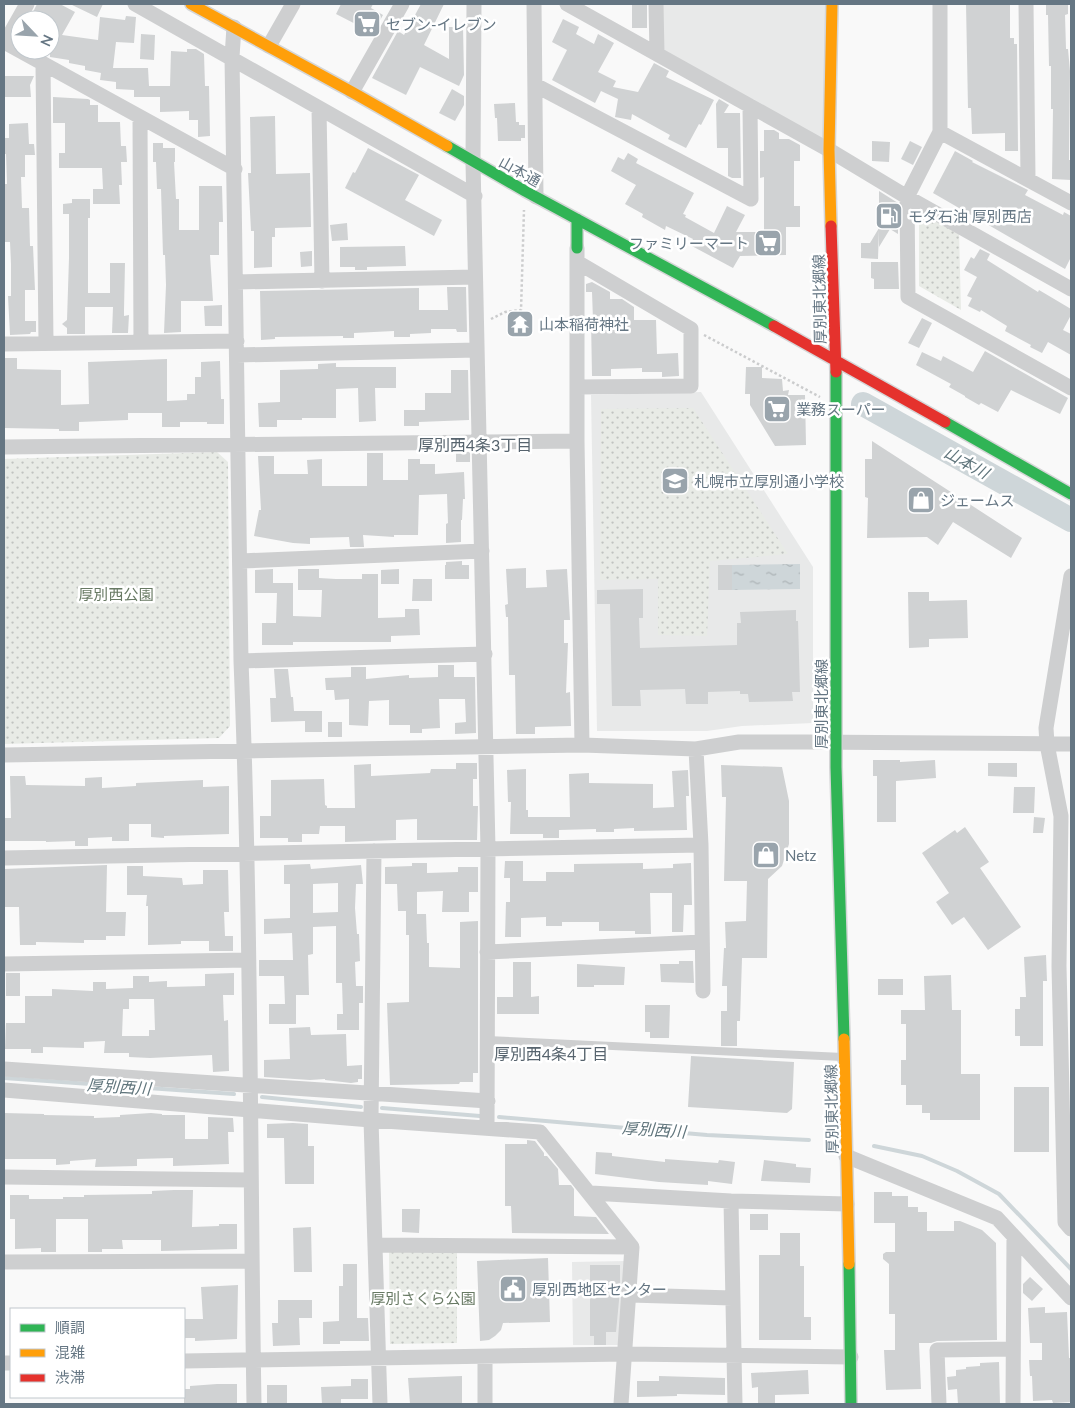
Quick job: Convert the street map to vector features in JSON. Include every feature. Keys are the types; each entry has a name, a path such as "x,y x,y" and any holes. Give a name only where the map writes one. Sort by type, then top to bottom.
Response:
{"main road":[{"name":"山本通","path":"191,4 233,45 269,46 352,92 530,201 576,219 836,360 1071,494"},
{"name":"厚別東北郷線","path":"832,4 829,150 836,323 837,406 836,742 845,1057 851,1404"},
{"path":"576,219 577,255"}],"street":[{"path":"27,4 4,43 235,170"},
{"path":"135,4 233,45 319,108 474,192"},
{"path":"269,46 293,4"},
{"path":"352,92 402,4"},
{"path":"474,4 473,167 488,849 487,1128"},
{"path":"530,201 535,85 534,4"},
{"path":"567,4 585,9 656,54 829,150 907,197 1071,289"},
{"path":"656,4 656,54"},
{"path":"940,4 940,132 907,197 908,297 1071,388"},
{"path":"1026,4 1028,178"},
{"path":"233,45 241,662 245,750 254,1404"},
{"path":"43,64 46,343"},
{"path":"535,85 751,200 750,106"},
{"path":"319,108 322,281"},
{"path":"140,117 141,342"},
{"path":"940,132 1071,203"},
{"path":"577,255 691,329 691,386 577,387"},
{"path":"577,255 577,440 582,745"},
{"path":"236,282 475,277"},
{"path":"4,344 141,342 237,348 477,350"},
{"path":"4,447 577,440"},
{"path":"241,561 482,552"},
{"path":"1071,576 1046,728 1047,744 1061,816 1067,1097 1065,1222 1071,1229"},
{"path":"241,662 484,654"},
{"path":"4,755 582,745 696,749 739,742 1071,744"},
{"path":"696,749 701,845 703,991"},
{"path":"4,858 701,845"},
{"path":"374,851 371,1120 380,1404"},
{"path":"487,952 702,942"},
{"path":"4,964 248,960"},
{"path":"4,1069 488,1101"},
{"path":"4,1090 540,1132 591,1193 632,1247 621,1404"},
{"path":"846,1156 997,1218 1071,1298"},
{"path":"4,1177 250,1180"},
{"path":"591,1193 732,1201 847,1204"},
{"path":"732,1201 735,1404"},
{"path":"1013,1404 1014,1237"},
{"path":"376,1246 632,1247"},
{"path":"4,1262 252,1261"},
{"path":"630,1295 732,1298"},
{"path":"939,1404 937,1350 1013,1349"},
{"path":"185,1361 626,1354 850,1357"},
{"path":"485,1357 485,1404"}],"lane":[{"path":"488,1040 845,1057"}],"path":[{"path":"476,322 484,322 505,312 521,310 524,220 530,201"},
{"path":"691,329 837,406"}],"shaded area":[{"path":"656,4 832,4 829,150 657,54"},
{"name":"札幌市立厚別通小学校","path":"701,392 813,567 813,723 742,726 707,731 597,731 591,395"},
{"path":"626,1261 620,1345 573,1345 572,1262"}],"green space":[{"path":"919,209 959,230 961,310 919,286"},
{"path":"693,408 788,554 710,561 707,636 658,635 658,579 600,580 601,409"},
{"name":"厚別西公園","path":"217,452 228,462 230,726 219,738 4,744 4,459"},
{"name":"厚別さくら公園","path":"389,1252 457,1252 457,1343 390,1344"}],"water":[{"path":"800,564 800,589 732,590 732,565"}],"building":[{"path":"37,4 60,4 75,12 62,35 98,40 100,17 125,20 126,16 136,17 134,43 116,42 113,68 148,68 149,86 170,86 171,51 187,52 187,49 196,49 204,54 205,86 209,86 210,136 198,137 198,120 189,120 189,111 160,112 160,97 134,97 134,90 116,89 116,82 100,80 101,73 85,70 85,66 69,63 69,60 60,59 60,10 34,10"},
{"path":"70,4 103,4 97,17"},
{"name":"セブン-イレブン","path":"341,4 373,4 371,8 383,15 373,33 336,14"},
{"path":"421,4 444,4 424,45 449,59 449,27 463,27 464,75 459,86 420,67 406,95 372,78 398,31 404,35"},
{"path":"632,4 647,4 647,28 632,28"},
{"path":"966,4 1010,4 1010,38 1014,38 1014,44 1017,44 1018,151 1005,151 1005,133 972,134 971,108 968,108"},
{"path":"1046,4 1068,4 1068,14 1065,15 1066,49 1068,49 1070,71 1069,160 1071,160 1071,180 1052,179 1053,109 1051,109 1051,66 1049,66"},
{"path":"563,19 579,27 576,34 594,44 598,34 614,43 598,72 616,81 613,87 638,92 654,63 669,71 666,77 714,100 686,148 668,139 670,135 632,114 631,120 615,117 618,99 601,91 595,103 552,80 567,50 552,42"},
{"path":"141,34 155,35 154,60 140,59"},
{"path":"4,76 34,76 30,85 31,97 4,97"},
{"path":"452,89 464,96 464,105 455,121 439,113"},
{"path":"53,97 88,99 90,100 90,105 98,105 98,122 120,122 121,146 126,146 127,162 121,162 122,185 119,185 120,204 93,204 93,189 103,189 102,168 59,168 59,153 65,153 65,123 53,123"},
{"path":"719,99 729,105 724,113 740,113 741,178 728,176 728,148 717,148 716,104"},
{"path":"515,103 516,122 519,122 519,125 525,125 525,138 521,138 521,141 498,141 494,104"},
{"path":"275,116 276,174 310,173 311,227 275,228 275,237 272,237 272,267 254,268 254,231 251,231 248,173 251,173 250,117"},
{"path":"28,123 29,144 34,144 35,155 25,155 25,177 21,177 22,208 29,208 30,246 33,246 35,290 25,290 25,321 36,321 36,332 10,335 8,296 11,296 10,242 4,242 4,184 7,184 4,138 9,138 9,124"},
{"path":"764,130 774,130 779,133 779,139 789,139 800,145 800,161 794,161 794,206 800,206 800,227 786,227 786,255 740,256 733,268 690,245 693,239 666,226 665,230 642,217 643,214 625,204 636,185 611,171 618,157 624,160 628,153 638,159 636,163 694,193 683,214 686,215 685,217 714,233 727,206 745,215 736,232 764,232 764,177 760,178 760,151 764,151"},
{"path":"872,141 890,142 889,162 872,161"},
{"path":"910,141 922,147 913,165 901,159"},
{"path":"153,143 163,143 163,148 175,148 174,162 176,199 179,199 179,230 199,230 199,186 222,186 223,222 219,222 219,255 210,255 213,301 181,301 181,332 164,333 165,255 163,255 161,189 157,189 156,162 153,162"},
{"path":"368,148 419,175 405,200 442,220 434,236 345,188"},
{"path":"955,151 972,162 1028,190 1025,195 1063,215 1064,212 1071,216 1071,257 1065,269 933,193"},
{"name":"モダ石油 厚別西店","path":"879,191 898,203 898,234 890,229 879,247 879,230 878,259 861,258 861,243 870,243 879,228"},
{"path":"72,199 90,199 90,218 88,218 88,293 110,293 110,263 125,263 124,316 129,315 128,333 112,333 113,307 85,307 85,334 67,334 67,328 62,324 67,320 69,258 69,214 63,214 63,204 72,203"},
{"path":"347,223 348,240 332,241 330,225"},
{"path":"405,246 406,266 367,267 367,270 355,270 355,267 340,267 340,247"},
{"path":"980,249 990,254 987,260 1038,292 1039,290 1071,309 1071,315 1063,330 1071,334 1071,355 1048,342 1042,353 1005,331 1007,326 981,310 980,312 968,306 972,298 967,296 977,277 964,270 971,257 974,259"},
{"path":"312,251 312,266 301,267 300,252"},
{"path":"871,262 898,262 899,289 874,289 874,279 871,278"},
{"path":"592,282 610,292 610,299 622,299 634,307 634,320 656,320 657,354 678,353 679,376 662,377 662,372 642,372 642,368 611,369 611,376 592,376 592,292 586,292 586,284"},
{"path":"447,287 466,287 467,332 457,332 456,329 431,329 431,333 410,334 410,337 394,337 394,331 354,333 354,338 343,338 343,336 275,337 275,339 261,340 260,291 419,288 419,310 448,310"},
{"path":"222,305 222,326 205,326 204,306"},
{"path":"512,317 530,319 529,331 511,331"},
{"path":"922,318 932,323 919,348 908,343"},
{"path":"985,351 1068,398 1060,414 1011,390 998,412 965,397 949,387 951,384 916,365 922,352 941,361 943,356 973,372"},
{"path":"4,358 17,358 17,369 61,370 61,405 89,404 88,362 167,359 167,401 187,400 187,394 195,394 195,377 201,377 201,362 220,361 221,399 224,399 224,424 180,422 180,427 162,427 162,413 128,413 128,420 79,422 79,431 4,428"},
{"path":"336,363 336,367 396,367 396,388 375,388 376,421 359,422 358,388 336,389 336,418 277,420 277,427 259,427 258,403 280,402 280,370 318,369 318,364"},
{"path":"746,367 762,367 762,378 782,379 783,391 789,390 788,395 805,395 806,445 775,446 750,405 750,394 745,394"},
{"path":"451,370 468,370 469,420 419,422 419,426 404,426 404,410 425,410 425,393 451,393"},
{"path":"872,441 1022,538 1011,558 953,522 938,545 927,537 867,538 868,498 865,497 865,459 872,459"},
{"path":"456,452 470,452 470,462 456,462"},
{"path":"367,453 383,453 383,480 408,480 408,459 420,459 420,464 435,464 435,474 464,472 465,499 463,499 461,520 461,542 446,543 446,524 448,523 447,494 419,495 418,535 394,535 394,537 363,535 364,547 350,547 349,537 310,538 310,544 254,536 259,510 261,510 258,456 274,456 274,474 308,474 307,460 322,459 322,486 367,486"},
{"path":"462,561 462,565 469,565 469,579 445,579 446,562"},
{"path":"718,565 732,565 732,590 718,590"},
{"path":"526,568 526,588 547,587 546,570 567,569 570,620 564,620 564,643 568,643 566,693 570,692 571,726 535,727 535,734 516,734 515,675 509,675 508,617 506,617 505,605 508,604 506,569"},
{"path":"273,569 273,583 293,583 293,616 321,617 322,590 298,590 298,569 319,569 319,578 362,579 362,574 378,574 378,618 405,617 405,609 419,609 420,635 391,636 391,642 293,642 293,645 262,645 262,623 276,623 277,593 255,593 255,570"},
{"path":"399,569 399,584 381,584 381,570"},
{"path":"413,579 432,579 432,601 412,601"},
{"path":"643,589 643,618 639,618 640,648 737,645 737,623 741,623 740,612 796,610 800,692 792,692 793,701 749,702 748,694 740,694 740,691 708,692 708,704 686,704 685,689 640,690 641,706 612,706 610,604 597,604 597,590"},
{"path":"908,592 929,592 929,601 967,600 968,638 929,639 929,647 909,648"},
{"path":"438,665 454,665 454,677 475,677 476,733 455,734 455,723 466,722 465,699 439,699 440,728 422,729 422,733 410,733 410,725 389,725 389,700 369,701 368,726 349,725 349,699 335,700 334,690 326,690 325,678 351,677 351,667 366,667 366,679 409,675 409,678 438,677"},
{"path":"274,669 288,669 294,711 322,711 322,732 305,732 305,721 271,722 270,698 276,698"},
{"path":"328,722 342,722 342,737 328,737"},
{"path":"873,760 900,760 900,762 935,760 936,778 896,781 896,822 877,822 877,776 873,776"},
{"path":"456,763 477,763 477,779 473,779 473,806 478,806 477,840 417,840 417,819 396,820 396,840 345,842 345,826 320,826 319,834 302,834 302,842 288,842 288,838 260,838 260,816 271,816 271,780 324,779 325,805 327,808 355,808 354,765 371,764 371,776 430,773 431,769 456,769"},
{"path":"988,763 1017,763 1017,777 988,776"},
{"path":"721,765 782,767 789,801 789,844 782,866 768,879 767,958 742,958 740,1021 737,1021 737,1046 721,1046 721,1011 727,1011 727,986 722,986 724,948 726,948 725,922 746,921 747,881 724,881 726,797 722,797"},
{"path":"526,769 526,810 528,810 528,817 570,817 569,774 589,773 589,783 653,784 653,808 674,807 672,771 688,770 689,796 686,796 687,830 634,831 634,828 614,829 614,832 596,832 596,829 559,830 559,838 543,838 543,834 510,834 511,802 508,802 507,770"},
{"path":"10,776 25,776 26,785 85,786 85,778 102,777 102,788 136,786 136,783 203,780 203,787 229,786 229,834 151,837 151,824 129,824 129,841 112,841 112,837 88,838 88,846 75,846 75,841 4,841 4,818 11,818"},
{"path":"1014,787 1035,787 1034,813 1013,813"},
{"path":"1034,817 1045,818 1043,833 1033,833"},
{"path":"965,827 989,862 980,868 1021,927 988,950 964,917 952,925 936,902 949,893 922,853 955,830 957,833"},
{"path":"505,861 523,861 523,881 546,881 546,872 574,872 574,864 643,863 643,869 673,868 673,864 691,863 692,905 684,905 683,932 672,932 672,893 650,893 651,934 635,934 635,931 599,931 599,922 562,922 562,926 546,926 546,917 521,918 521,937 505,937 506,902 510,902 510,878 504,878"},
{"path":"412,863 427,863 427,873 458,872 458,867 478,867 478,892 469,892 469,912 442,912 443,891 417,892 417,914 426,914 429,967 460,968 460,922 478,921 478,1073 473,1073 473,1082 390,1085 387,1003 409,1002 409,935 406,935 406,911 398,911 397,884 385,884 385,867 412,866"},
{"path":"310,864 311,869 361,865 363,884 356,884 355,908 357,934 359,934 360,961 355,962 356,986 363,986 363,1003 359,1003 359,1030 337,1030 337,1014 343,1014 342,983 336,983 336,926 313,927 313,954 308,955 309,995 296,995 296,1024 269,1024 269,1004 285,1004 284,976 259,976 259,960 293,960 292,933 264,934 264,919 290,918 290,884 284,884 284,865","holes":["338,883 338,912 313,913 313,884"]},
{"path":"107,865 106,912 126,912 125,936 106,936 106,940 84,940 84,943 36,942 36,945 20,945 19,907 4,907 4,869"},
{"path":"127,866 143,866 143,876 182,878 183,885 203,884 203,870 228,870 229,912 224,912 225,936 233,936 233,951 209,951 209,941 181,941 181,944 148,945 147,895 127,895"},
{"path":"1046,955 1047,981 1043,981 1043,1046 1020,1046 1020,1036 1015,1036 1015,1009 1020,1009 1020,997 1026,997 1024,957"},
{"path":"679,961 693,961 694,983 661,982 660,964 679,964"},
{"path":"513,962 531,962 531,997 539,996 539,1014 497,1014 497,997 513,997"},
{"path":"577,964 625,967 624,985 577,987"},
{"path":"6,973 20,973 20,996 6,996"},
{"path":"234,973 234,995 223,995 224,1021 228,1020 229,1071 213,1072 212,1055 150,1058 129,1057 129,1053 104,1053 105,1041 84,1042 84,1048 43,1047 43,1053 31,1053 31,1049 5,1049 6,1023 25,1023 25,996 52,996 52,989 93,991 93,982 106,982 106,989 133,988 133,976 149,976 149,982 167,981 167,987 205,986 205,974","holes":["129,999 154,999 155,1030 149,1030 149,1036 122,1036 123,1009 129,1009"]},
{"path":"951,975 952,1010 961,1010 961,1074 980,1074 980,1120 930,1120 930,1113 922,1113 922,1105 906,1105 906,1085 901,1085 901,1060 906,1060 906,1024 901,1024 901,1010 925,1010 924,976"},
{"path":"878,979 903,979 903,995 878,995"},
{"path":"645,1005 670,1005 669,1038 650,1038 650,1032 645,1032"},
{"path":"310,1027 311,1035 346,1034 347,1066 362,1065 362,1079 351,1083 325,1079 264,1077 264,1060 290,1059 289,1028"},
{"path":"691,1056 794,1062 792,1109 787,1113 688,1107"},
{"path":"1014,1087 1049,1087 1049,1152 1014,1152"},
{"path":"4,1113 94,1116 94,1118 151,1113 185,1115 185,1139 208,1139 208,1117 233,1118 234,1132 228,1132 229,1164 173,1166 173,1158 137,1159 137,1166 95,1167 96,1159 70,1161 70,1164 56,1165 56,1159 4,1159"},
{"path":"267,1124 308,1124 308,1146 314,1146 314,1184 285,1184 284,1138 267,1138"},
{"path":"527,1140 535,1141 544,1153 544,1156 547,1156 558,1169 559,1185 571,1185 574,1189 574,1216 596,1217 609,1234 512,1233 511,1206 505,1206 505,1144 527,1144"},
{"path":"596,1152 612,1153 612,1156 665,1162 665,1159 718,1163 719,1160 735,1162 732,1184 708,1181 708,1185 659,1182 595,1174"},
{"path":"764,1160 796,1164 796,1167 811,1168 810,1183 761,1181"},
{"path":"193,1190 192,1227 237,1224 237,1249 161,1251 161,1240 122,1240 123,1249 102,1249 102,1252 88,1252 88,1219 56,1219 56,1252 41,1252 41,1248 15,1249 15,1219 10,1219 10,1195 29,1195 29,1199 63,1199 63,1197 84,1197 84,1195 152,1194 152,1191"},
{"path":"874,1192 892,1192 892,1196 908,1196 908,1207 918,1207 918,1212 927,1212 927,1231 954,1231 954,1221 960,1221 982,1230 996,1243 997,1340 919,1343 921,1389 886,1390 884,1350 895,1350 895,1314 889,1314 889,1264 883,1259 883,1254 895,1252 895,1223 874,1223"},
{"path":"402,1209 420,1209 419,1233 402,1232"},
{"path":"750,1214 768,1214 768,1230 750,1230"},
{"path":"311,1227 312,1272 294,1272 293,1228"},
{"path":"780,1233 800,1233 800,1266 804,1266 804,1317 811,1317 811,1340 759,1340 759,1255 780,1255"},
{"name":"厚別西地区センター","path":"548,1258 550,1322 503,1323 501,1330 495,1336 489,1340 480,1341 477,1261"},
{"path":"343,1264 357,1264 357,1318 368,1318 369,1341 340,1341 340,1344 323,1344 323,1322 339,1321 339,1286 343,1286"},
{"path":"590,1265 620,1265 616,1332 606,1332 606,1345 594,1345 594,1336 590,1336"},
{"path":"1030,1277 1043,1289 1032,1301 1023,1293 1023,1284"},
{"path":"238,1285 237,1339 195,1341 195,1338 185,1338 185,1319 203,1319 201,1287"},
{"path":"278,1300 312,1300 312,1318 299,1318 300,1345 273,1346 272,1323 278,1323"},
{"path":"1045,1307 1045,1313 1067,1312 1069,1358 1071,1358 1071,1402 1033,1401 1029,1360 1042,1360 1042,1343 1030,1343 1028,1308"},
{"path":"999,1362 1000,1404 958,1404 957,1389 948,1390 947,1377 956,1376 956,1370 966,1369 966,1367 980,1366 980,1363"},
{"path":"808,1370 809,1394 775,1395 775,1404 758,1404 758,1387 752,1388 751,1373"},
{"path":"462,1376 462,1404 410,1404 408,1378"},
{"path":"659,1376 725,1378 725,1395 677,1394 677,1396 637,1397 637,1381 659,1381"},
{"path":"351,1379 368,1379 368,1399 341,1399 341,1404 322,1404 321,1387 351,1386"},
{"path":"237,1384 237,1404 184,1404 185,1389 190,1389 190,1386"},
{"path":"267,1385 287,1385 287,1404 267,1404"}],"waterway":[{"name":"山本川","path":"863,404 1071,520"},
{"name":"厚別西川","path":"4,1078 234,1094"},
{"name":"厚別西川","path":"262,1097 361,1107"},
{"name":"厚別西川","path":"382,1108 480,1116"},
{"name":"厚別西川","path":"499,1117 707,1135 809,1140"},
{"name":"厚別西川","path":"874,1146 922,1156 957,1171 999,1194 1071,1269"}],"traffic: fast":[{"path":"447,146 525,191 774,326"},
{"path":"577,219 577,248"},
{"path":"836,372 836,767 844,1039"},
{"path":"945,422 1071,494"},
{"path":"849,1264 851,1404"}],"traffic: slow":[{"path":"191,4 447,146"},
{"path":"831,226 829,150 832,4"},
{"path":"844,1039 849,1264"}],"traffic: jam":[{"path":"831,226 836,372"},
{"path":"774,326 945,422"}],"place":[{"name":"セブン-イレブン","path":"367,24"},
{"name":"モダ石油 厚別西店","path":"889,216"},
{"name":"ファミリーマート","path":"768,243"},
{"name":"山本稲荷神社","path":"520,324"},
{"name":"業務スーパー","path":"777,409"},
{"name":"札幌市立厚別通小学校","path":"675,481"},
{"name":"ジェームス","path":"921,500"},
{"name":"Netz","path":"766,855"},
{"name":"厚別西地区センター","path":"513,1289"}],"district":[{"name":"厚別西4条3丁目","path":"475,444"},
{"name":"厚別西4条4丁目","path":"551,1053"}]}
